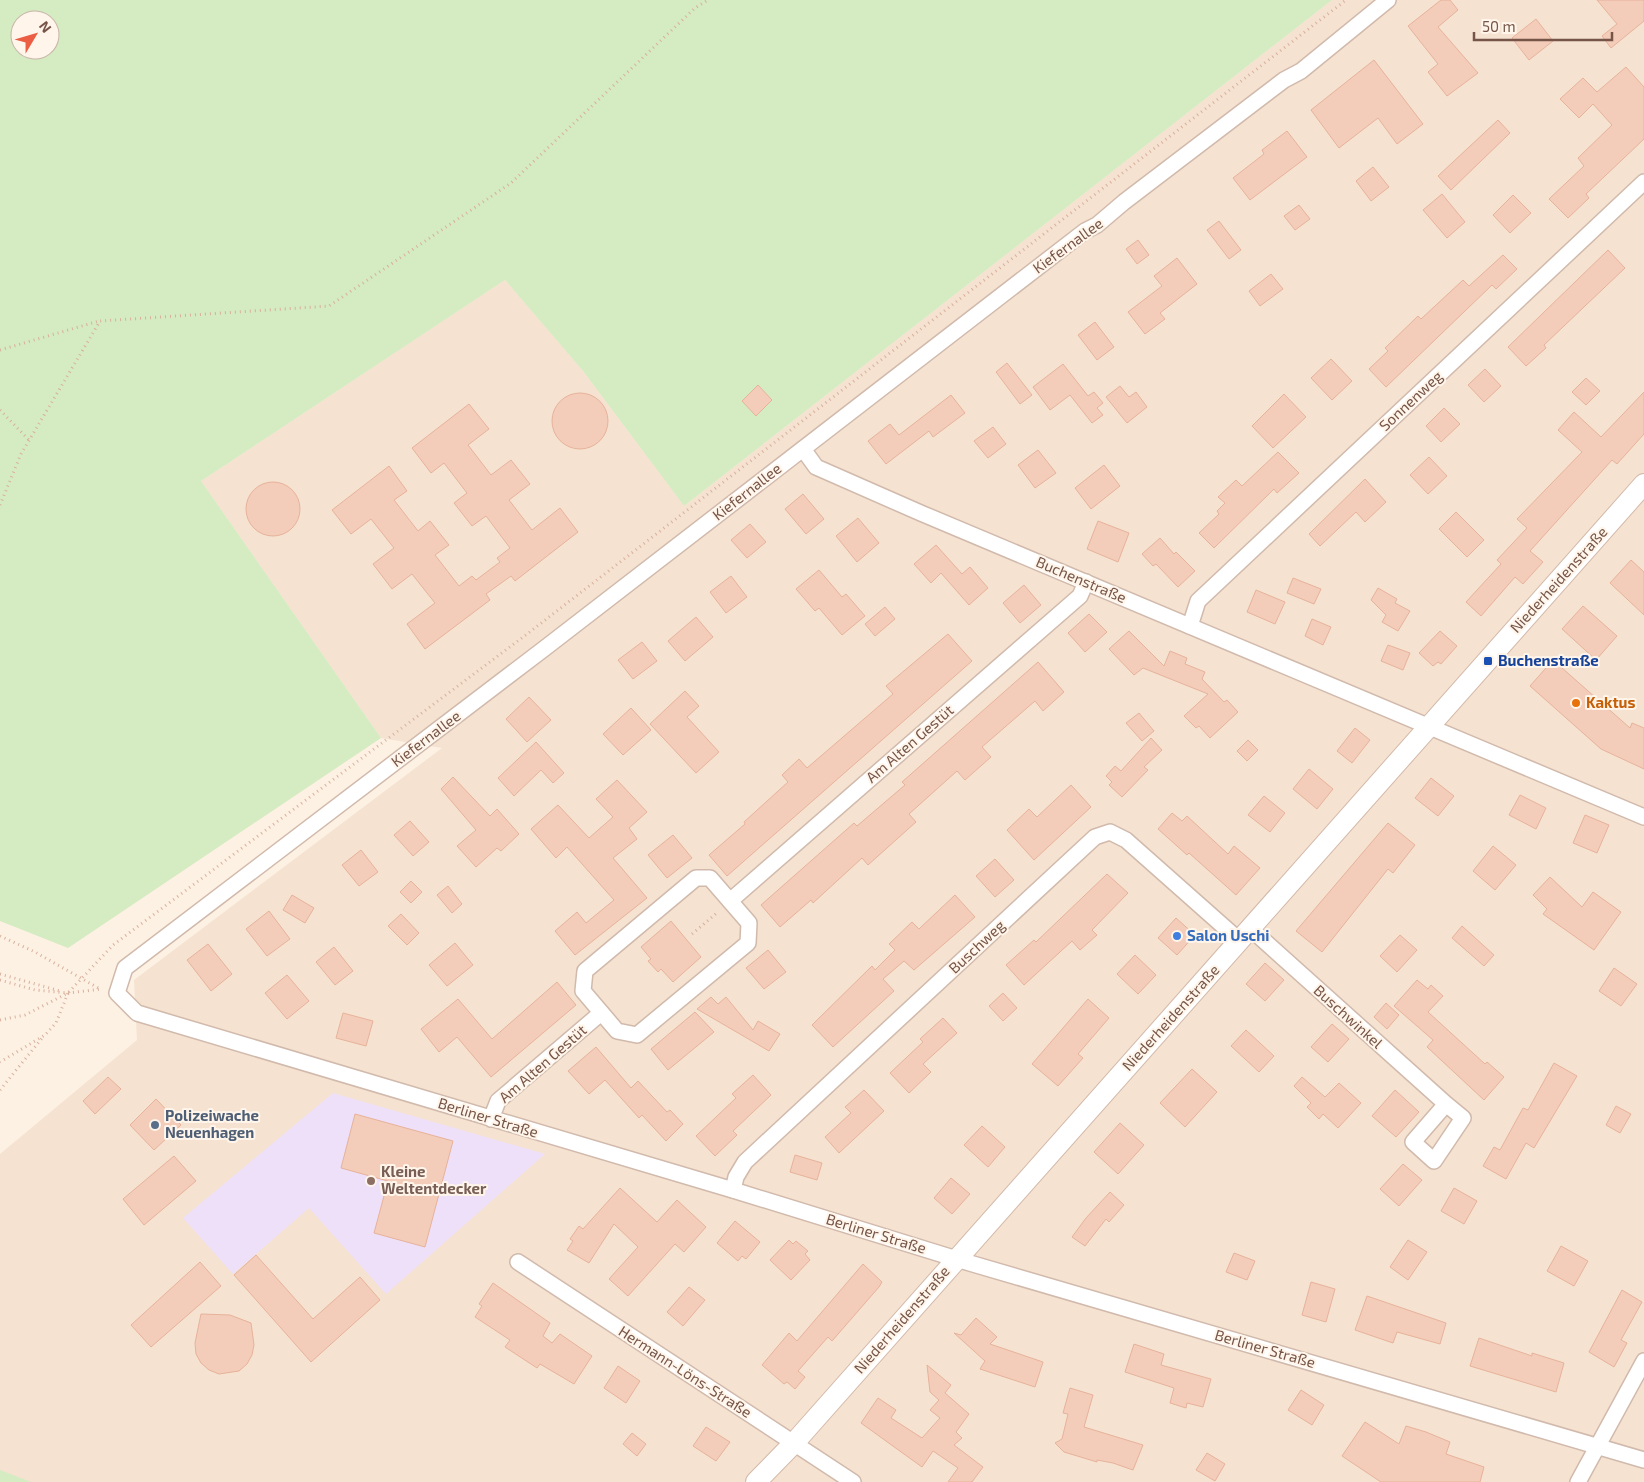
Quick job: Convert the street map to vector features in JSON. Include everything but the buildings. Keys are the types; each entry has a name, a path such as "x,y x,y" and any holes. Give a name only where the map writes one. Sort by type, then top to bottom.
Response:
{"street":[{"name":"Kiefernallee","path":"117,993 125,968 1077,237 1111,215 1124,202 1276,86 1301,71 1388,0"},
{"name":"Sonnenweg","path":"1190,626 1198,601 1644,182"},
{"name":"Buchenstraße","path":"803,449 816,467 1644,817"},
{"name":"Niederheidenstraße","path":"756,1482 794,1443 1644,484"},
{"name":"Am Alten Gestüt","path":"730,901 1080,596 1086,582"},
{"name":"Buschweg","path":"733,1190 736,1177 746,1162 1095,837 1110,832 1126,840 1246,935"},
{"name":"Am Alten Gestüt","path":"696,878 710,878 749,923 748,943 637,1035 617,1031 601,1013 583,991 585,972 696,878"},
{"name":"Buschwinkel","path":"1246,935 1446,1104"},
{"name":"Berliner Straße","path":"117,993 137,1014 733,1190 956,1259 1644,1460"},
{"name":"Am Alten Gestüt","path":"491,1119 498,1101 601,1013"},
{"name":"Hermann-Löns-Straße","path":"518,1262 853,1482"},
{"path":"1578,1482 1644,1361"}],"path":[{"path":"0,350 100,321 329,306 511,183 695,8 708,0"},
{"path":"0,1090 56,1022 68,993 113,945 531,631 1346,0"},
{"path":"0,505 21,454 100,321"},
{"path":"0,410 29,440"},
{"path":"692,934 730,901"},
{"path":"0,936 100,989 117,993"},
{"path":"0,974 68,993"},
{"path":"0,980 35,990 68,993 100,989"},
{"path":"0,1020 25,1014 68,993"},
{"path":"0,1062 45,1035"}],"shaded area":[{"path":"1332,0 1644,0 1644,1482 0,1482 0,1154 137,1040 134,980 442,748 381,738 201,481 505,280 583,371 684,506"},
{"name":"Kleine Weltentdecker","path":"333,1093 545,1154 386,1294 309,1208 233,1274 183,1218"}],"green space":[{"path":"0,0 1332,0 684,506 583,371 505,280 201,481 381,738 68,948 0,921"},
{"path":"0,1470 31,1482 0,1482"}],"place":[{"name":"Buchenstraße","path":"1488,661"},
{"name":"Kaktus","path":"1576,703"},
{"name":"Salon Uschi","path":"1177,936"},
{"name":"Polizeiwache Neuenhagen","path":"155,1125"},
{"name":"Kleine Weltentdecker","path":"371,1181"}]}
